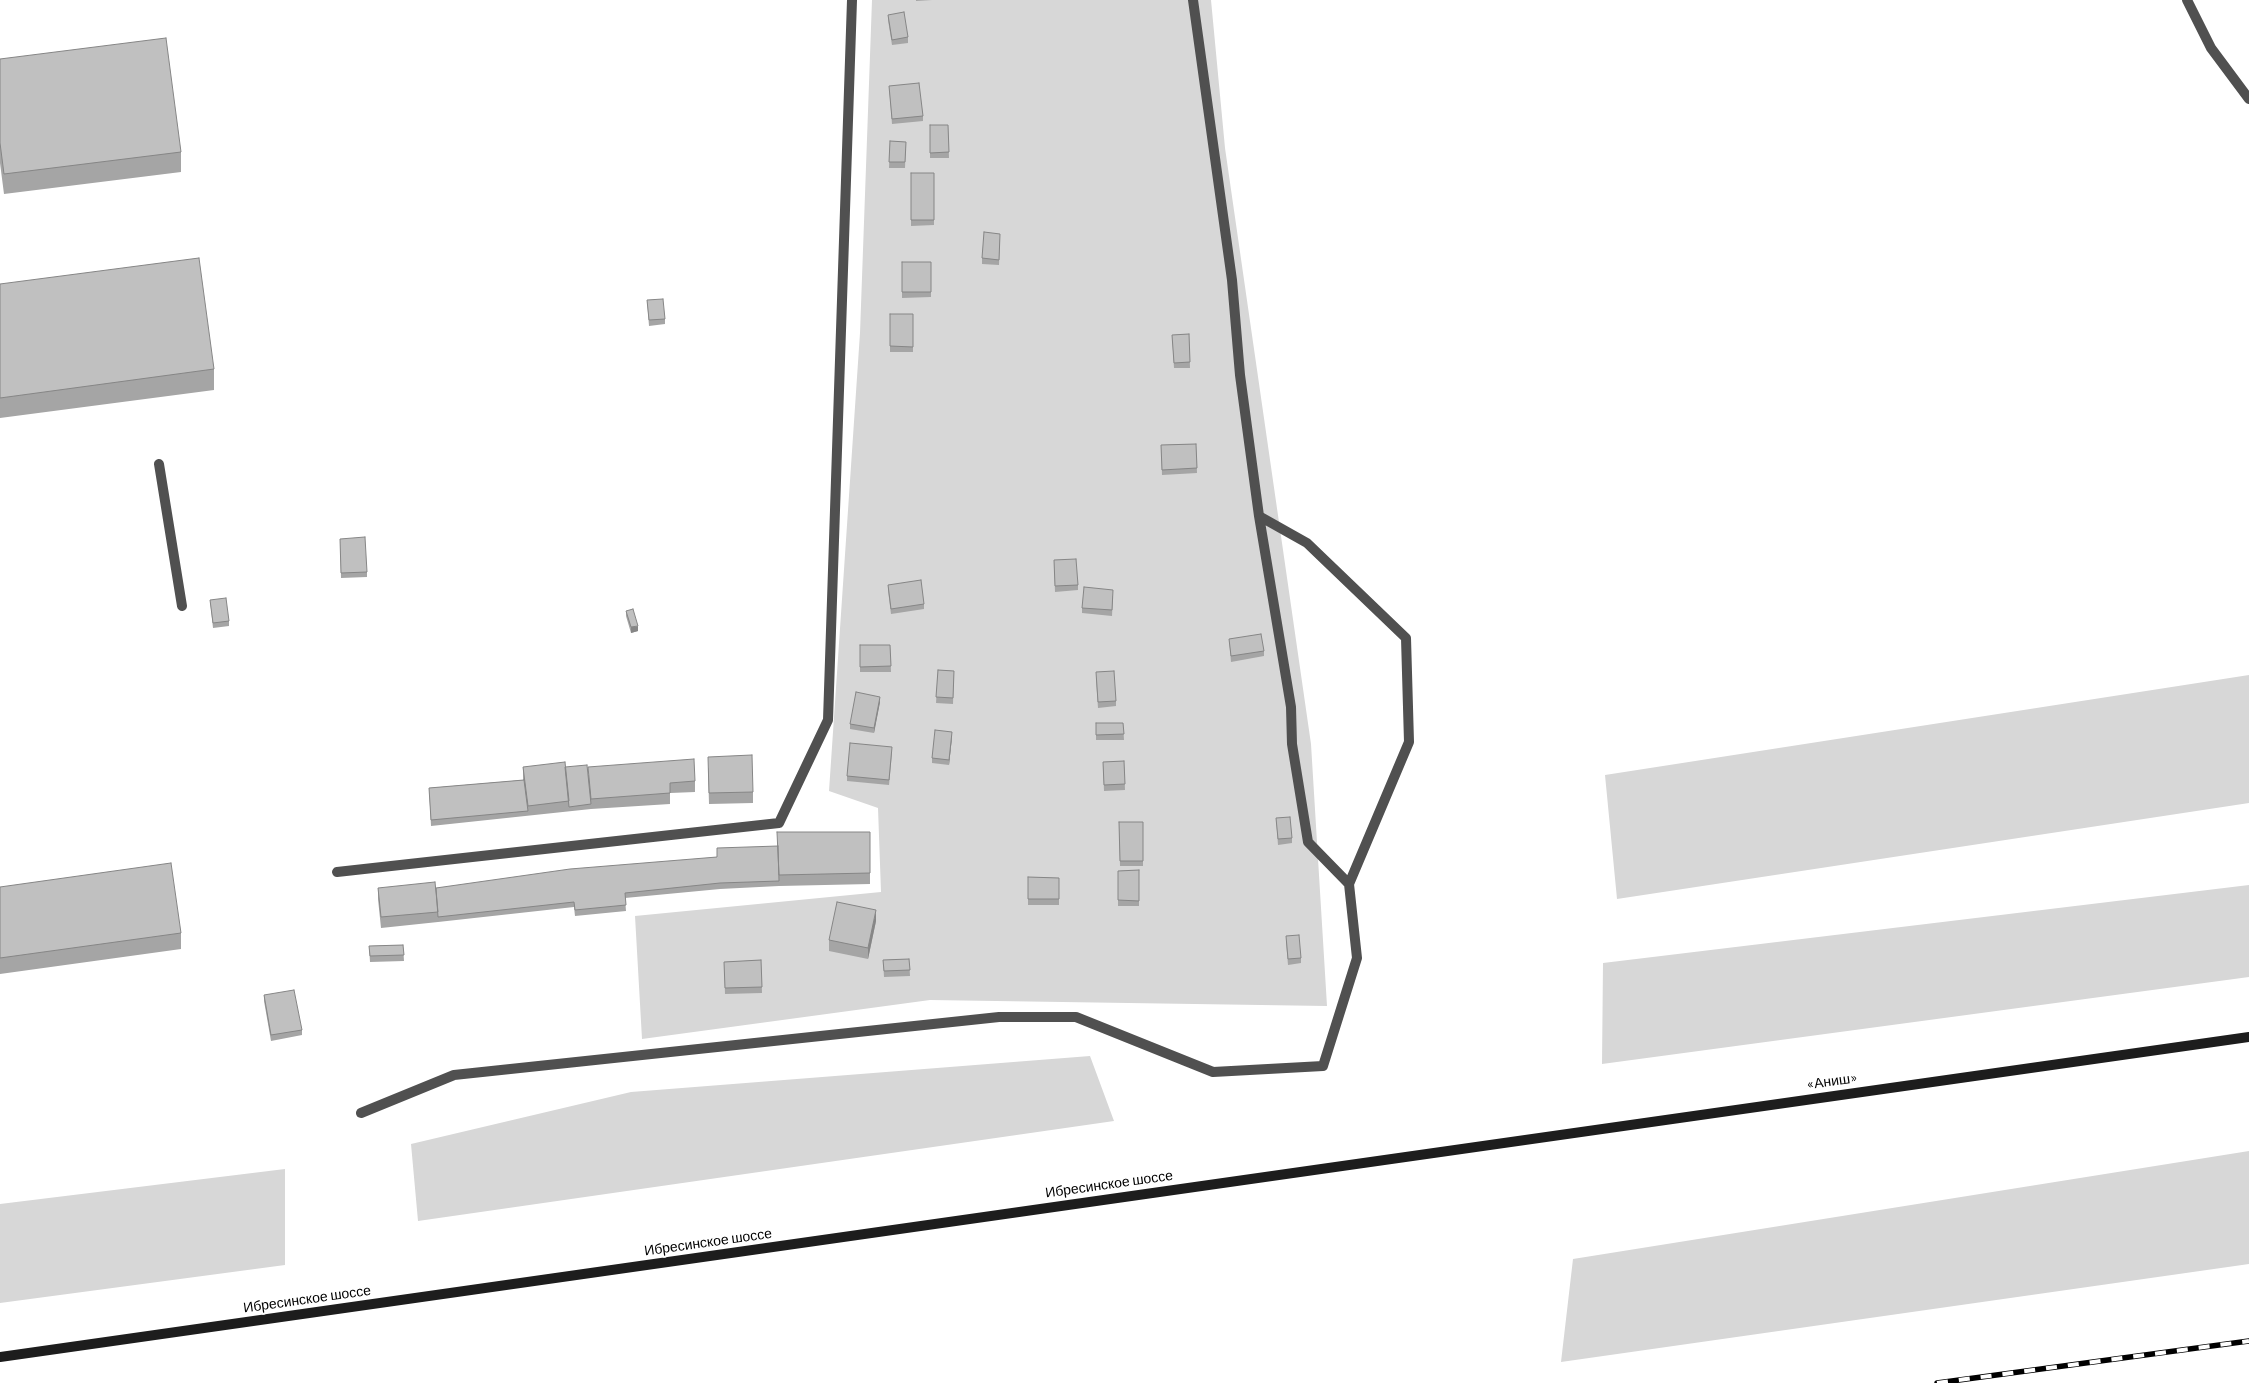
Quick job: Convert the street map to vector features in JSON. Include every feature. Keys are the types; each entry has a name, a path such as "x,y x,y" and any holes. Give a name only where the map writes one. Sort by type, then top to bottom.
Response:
{"main road":[{"name":"«Аниш»","path":"1419,1154 2249,1037"},
{"name":"Ибресинское шоссе","path":"0,1357 1419,1154"}],"street":[{"path":"336,872 780,823 828,720 852,0"},
{"path":"1193,0 1232,280 1240,375 1259,516 1291,707 1292,744 1308,842 1349,884"},
{"path":"2187,0 2210,48 2249,98"},
{"path":"159,464 182,606"},
{"path":"361,1113 454,1075 999,1017 1076,1016 1213,1072 1323,1066 1357,958 1349,884 1409,742 1406,638 1307,543 1259,516"}],"shaded area":[{"path":"872,0 1211,0 1225,148 1311,744 1327,1006 930,1000 642,1039 635,916 881,892 878,808 829,791 860,333"},
{"path":"2249,675 2249,803 1617,899 1605,775"},
{"path":"2249,885 2249,977 1602,1064 1603,963"},
{"path":"1090,1056 1114,1121 418,1221 411,1144 631,1092"},
{"path":"2249,1151 2249,1264 1561,1362 1573,1259"},
{"path":"285,1169 285,1265 0,1303 0,1204"}],"building":[{"path":"904,12 908,37 892,40 888,15"},
{"path":"166,38 181,152 4,174 0,143 0,59"},
{"path":"919,83 923,116 892,119 889,86"},
{"path":"930,125 948,125 949,152 930,153"},
{"path":"890,141 906,142 905,162 889,162"},
{"path":"911,173 934,173 934,220 911,220"},
{"path":"984,232 1000,234 999,260 982,258"},
{"path":"199,258 214,369 0,398 0,284"},
{"path":"902,262 931,262 931,292 902,292"},
{"path":"663,299 665,319 649,320 647,300"},
{"path":"890,314 913,314 913,347 890,346"},
{"path":"1189,334 1190,362 1174,363 1172,335"},
{"path":"1196,444 1197,468 1162,470 1161,445"},
{"path":"365,537 367,572 341,573 340,539"},
{"path":"1076,559 1078,585 1055,586 1054,560"},
{"path":"921,580 924,604 891,609 888,585"},
{"path":"1084,587 1113,590 1112,610 1082,608"},
{"path":"226,598 229,621 213,623 210,600"},
{"path":"633,609 638,626 631,627 626,611"},
{"path":"1261,634 1264,651 1231,656 1229,639"},
{"path":"860,645 890,645 891,666 860,667"},
{"path":"938,670 954,671 953,698 936,697"},
{"path":"1114,671 1116,701 1098,702 1096,672"},
{"path":"856,692 880,697 874,728 850,724"},
{"path":"1096,723 1123,723 1124,734 1096,735"},
{"path":"935,730 952,732 949,760 932,758"},
{"path":"850,743 892,747 889,780 847,776"},
{"path":"752,755 753,792 709,793 708,757"},
{"path":"694,759 695,781 670,783 670,793 591,799 588,767"},
{"path":"1124,761 1125,784 1104,785 1103,762"},
{"path":"565,762 569,801 528,806 523,767"},
{"path":"587,765 591,804 569,807 565,767"},
{"path":"524,780 528,811 431,820 429,788"},
{"path":"1290,817 1292,838 1278,839 1276,818"},
{"path":"1119,822 1143,822 1143,861 1120,861"},
{"path":"777,832 870,832 870,873 779,875"},
{"path":"778,846 779,881 720,883 625,893 626,905 575,910 574,902 438,917 436,888 570,869 717,857 717,848"},
{"path":"171,863 181,933 0,958 0,887"},
{"path":"1139,870 1139,901 1118,900 1118,871"},
{"path":"1028,877 1059,878 1059,899 1028,899"},
{"path":"435,882 438,912 381,917 378,888"},
{"path":"837,902 876,910 868,948 829,940"},
{"path":"1299,935 1301,958 1288,959 1286,936"},
{"path":"403,945 404,955 370,956 369,946"},
{"path":"909,959 910,970 884,971 883,960"},
{"path":"761,960 762,987 725,988 724,962"},
{"path":"294,990 302,1030 271,1035 264,995"}],"railway":[{"path":"1937,1383 2249,1341"}]}
